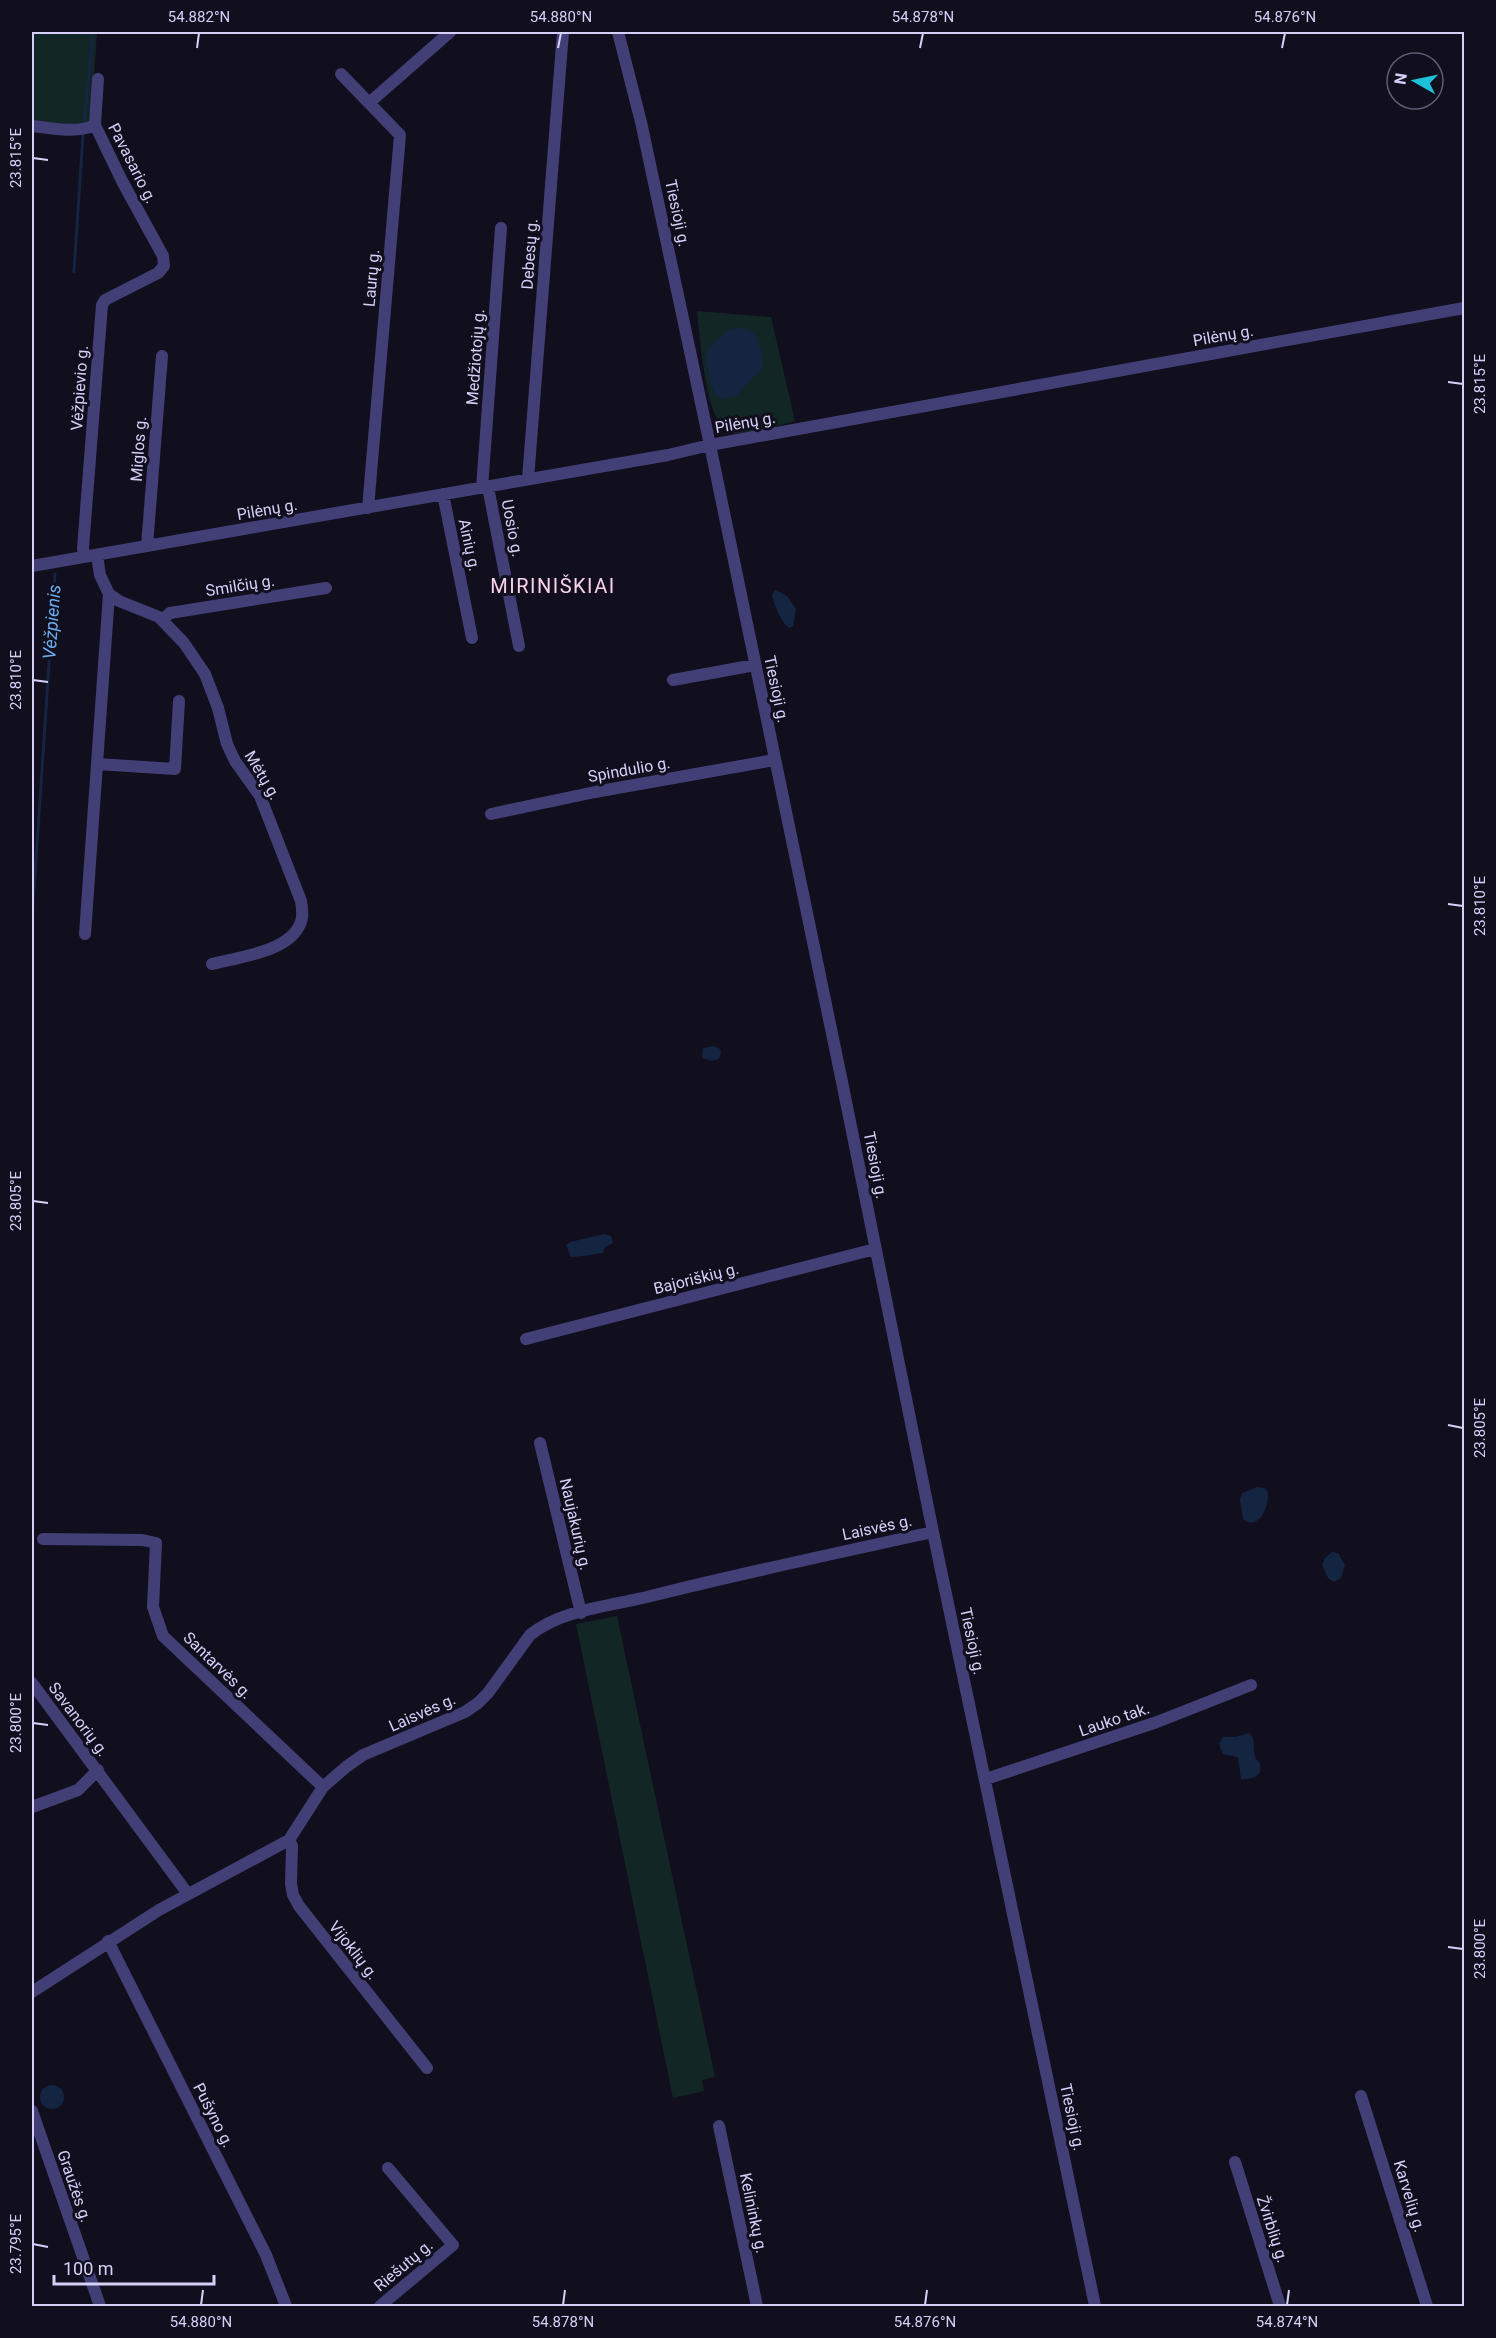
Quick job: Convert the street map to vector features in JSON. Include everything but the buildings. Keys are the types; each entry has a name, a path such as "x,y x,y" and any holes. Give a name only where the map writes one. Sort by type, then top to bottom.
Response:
{"street":[{"path":"369,103 450,32"},
{"name":"Debesų g.","path":"528,479 563,32"},
{"name":"Tiesioji g.","path":"618,32 641,122 710,445 1095,2307"},
{"name":"Laurų g.","path":"341,74 400,135 368,508"},
{"name":"Pavasario g.","path":"98,79 95,125 122,181 163,256"},
{"path":"32,126 74,130 88,129 95,125"},
{"name":"Medžiotojų g.","path":"485,487 501,228"},
{"name":"Vėžpievio g.","path":"91,556 83,548 102,305 105,300 158,273 164,266 163,256"},
{"name":"Pilėnų g.","path":"32,566 668,455 710,445 1464,308"},
{"name":"Miglos g.","path":"147,546 162,356"},
{"name":"Uosio g.","path":"485,487 519,646"},
{"name":"Ainių g.","path":"443,494 472,638"},
{"path":"85,934 109,594 91,556"},
{"name":"Smilčių g.","path":"162,620 170,613 326,588"},
{"name":"Mėtų g.","path":"109,594 119,602 162,620 184,642 205,674 218,708 227,744 235,761 260,796 301,901 303,915 300,925 287,941 265,951 212,964"},
{"path":"673,680 755,665"},
{"path":"97,764 175,769 179,701"},
{"name":"Spindulio g.","path":"491,814 595,792 774,760"},
{"name":"Bajoriškių g.","path":"526,1339 875,1249"},
{"name":"Naujakurių g.","path":"540,1443 580,1613"},
{"name":"Laisvės g.","path":"32,1992 159,1910 289,1840 323,1787 346,1767 363,1755 465,1712 478,1703 530,1635 553,1621 739,1574 933,1532"},
{"name":"Santarvės g.","path":"43,1539 141,1540 156,1543 153,1607 164,1636 323,1787"},
{"name":"Savanorių g.","path":"32,1683 98,1770 78,1790 32,1807"},
{"name":"Lauko tak.","path":"986,1779 1157,1722 1251,1686"},
{"path":"98,1770 188,1894"},
{"name":"Vijoklių g.","path":"289,1840 292,1846 292,1895 427,2068"},
{"name":"Pušyno g.","path":"108,1941 266,2255 286,2307"},
{"name":"Karvelių g.","path":"1361,2096 1427,2307"},
{"name":"Graužės g.","path":"32,2111 100,2307"},
{"name":"Kelininkų g.","path":"719,2126 757,2307"},
{"name":"Žvirblių g.","path":"1234,2162 1280,2307"},
{"name":"Riešutų g.","path":"380,2307 453,2245 388,2168"}],"green space":[{"path":"32,32 97,32 91,123 78,125 32,121"},
{"path":"697,311 771,317 795,421 737,434 722,427 715,415 705,379"},
{"path":"617,1616 715,2077 702,2080 704,2091 673,2098 576,1624"}],"water":[{"path":"740,327 754,333 763,360 761,370 736,396 721,399 711,386 706,354 710,346 729,330"},
{"path":"775,590 787,596 796,609 793,626 789,628 774,603 772,595"},
{"path":"714,1046 720,1049 719,1059 712,1061 702,1058 703,1048"},
{"path":"605,1234 611,1236 613,1243 605,1247 603,1253 571,1257 566,1245 570,1242"},
{"path":"1257,1487 1265,1488 1268,1493 1267,1504 1258,1520 1249,1522 1243,1519 1240,1500 1242,1493"},
{"path":"1332,1552 1338,1553 1345,1565 1341,1578 1334,1582 1328,1578 1322,1565 1325,1558"},
{"path":"1249,1733 1253,1738 1255,1756 1261,1768 1255,1777 1241,1779 1238,1757 1223,1754 1219,1744 1223,1737 1236,1737"},
{"path":"52,2085 60,2089 64,2097 60,2105 52,2109 44,2105 40,2097 44,2089"}],"waterway":[{"name":"Vėžpienis","path":"84,124 93,32"},
{"name":"Vėžpienis","path":"74,272 83,134"},
{"name":"Vėžpienis","path":"32,920 55,574"}],"district":[{"name":"MIRINIŠKIAI","path":"553,586"}]}
